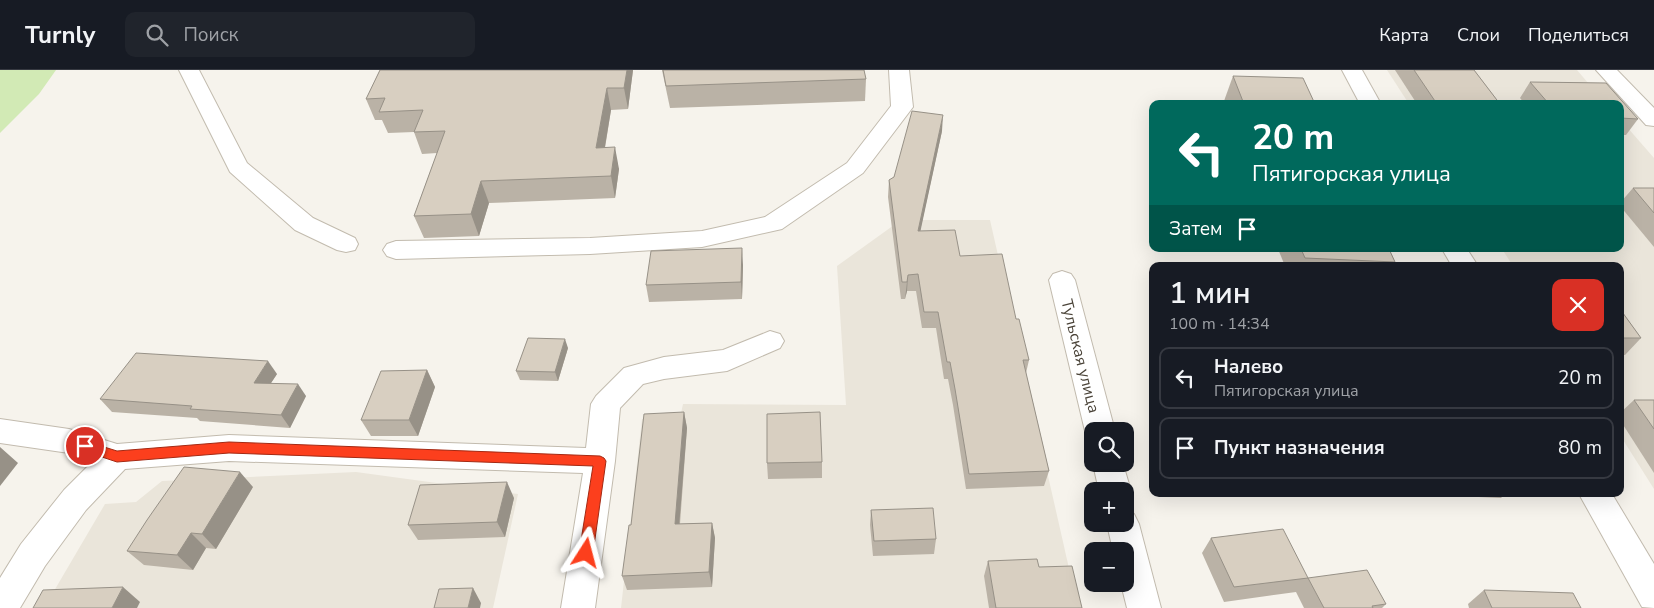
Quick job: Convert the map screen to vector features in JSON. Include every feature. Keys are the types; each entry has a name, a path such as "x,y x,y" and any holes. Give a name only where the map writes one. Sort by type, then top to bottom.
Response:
{"street":[{"path":"189,70 238,167 304,224 346,244"},
{"path":"396,250 590,246 685,240 773,223 855,168 902,107 899,70"},
{"path":"1352,70 1369,100"},
{"path":"1606,70 1654,120"},
{"name":"Тульская улица","path":"1062,280 1098,422"},
{"path":"578,608 600,461 606,404 634,376 664,368 727,360 770,341"},
{"path":"0,431 69,441 117,457 229,448 600,461"},
{"path":"1,608 33,555 75,500 117,457"},
{"path":"1598,497 1654,596"},
{"path":"1125,532 1144,608"}],"shaded area":[{"path":"1387,70 1577,70 1603,100 1406,100"},
{"path":"1624,124 1654,158 1654,489 1624,441 1624,262 1510,262 1504,252 1624,252"},
{"path":"901,220 990,220 1078,608 621,608 642,419 680,418 683,404 846,405 837,266"},
{"path":"356,472 518,494 493,608 44,608 105,504 136,502 162,481"}],"green space":[{"path":"0,70 56,70 39,94 0,133"}],"building":[{"path":"380,70 627,70 624,88 607,88 596,148 615,147 611,176 481,181 471,214 414,216 445,131 414,132 423,110 379,112 385,98 366,99"},
{"path":"663,70 864,70 866,79 666,86"},
{"path":"1414,70 1474,70 1497,100 1434,100"},
{"path":"1233,76 1303,78 1313,100 1242,100"},
{"path":"1530,82 1606,83 1621,100 1546,100"},
{"path":"1624,103 1638,119 1624,118"},
{"path":"912,111 943,115 918,231 955,230 960,256 1002,254 1016,319 1019,319 1029,360 1023,360 1049,471 969,474 950,362 947,362 938,312 924,312 918,274 908,275 907,282 902,282 889,180 894,177"},
{"path":"1633,188 1654,188 1654,213"},
{"path":"742,248 741,282 646,285 651,251"},
{"path":"1302,252 1390,252 1395,262 1305,258"},
{"path":"1624,315 1641,338 1624,338"},
{"path":"528,338 565,339 555,372 516,371"},
{"path":"136,353 268,361 254,383 298,384 281,415 190,409 192,406 100,399"},
{"path":"427,370 409,420 361,420 381,371"},
{"path":"1634,400 1654,400 1654,429"},
{"path":"684,412 675,524 712,523 709,572 622,576 629,525 631,525 644,414"},
{"path":"820,412 822,462 767,463 767,414"},
{"path":"184,467 240,472 202,534 191,533 177,555 127,551 147,520"},
{"path":"507,482 497,522 408,525 420,485"},
{"path":"933,508 936,539 874,541 871,510"},
{"path":"1283,529 1308,578 1234,587 1211,538"},
{"path":"1037,559 1039,567 1072,566 1082,608 996,608 988,561"},
{"path":"1367,570 1386,604 1372,606 1373,608 1324,608 1308,578"},
{"path":"123,587 112,608 33,608 43,590"},
{"path":"473,588 468,608 434,608 439,589"},
{"path":"1484,590 1573,593 1581,608 1492,608"}],"route":[{"path":"85,446 117,457 229,448 600,461 586,553"}]}
